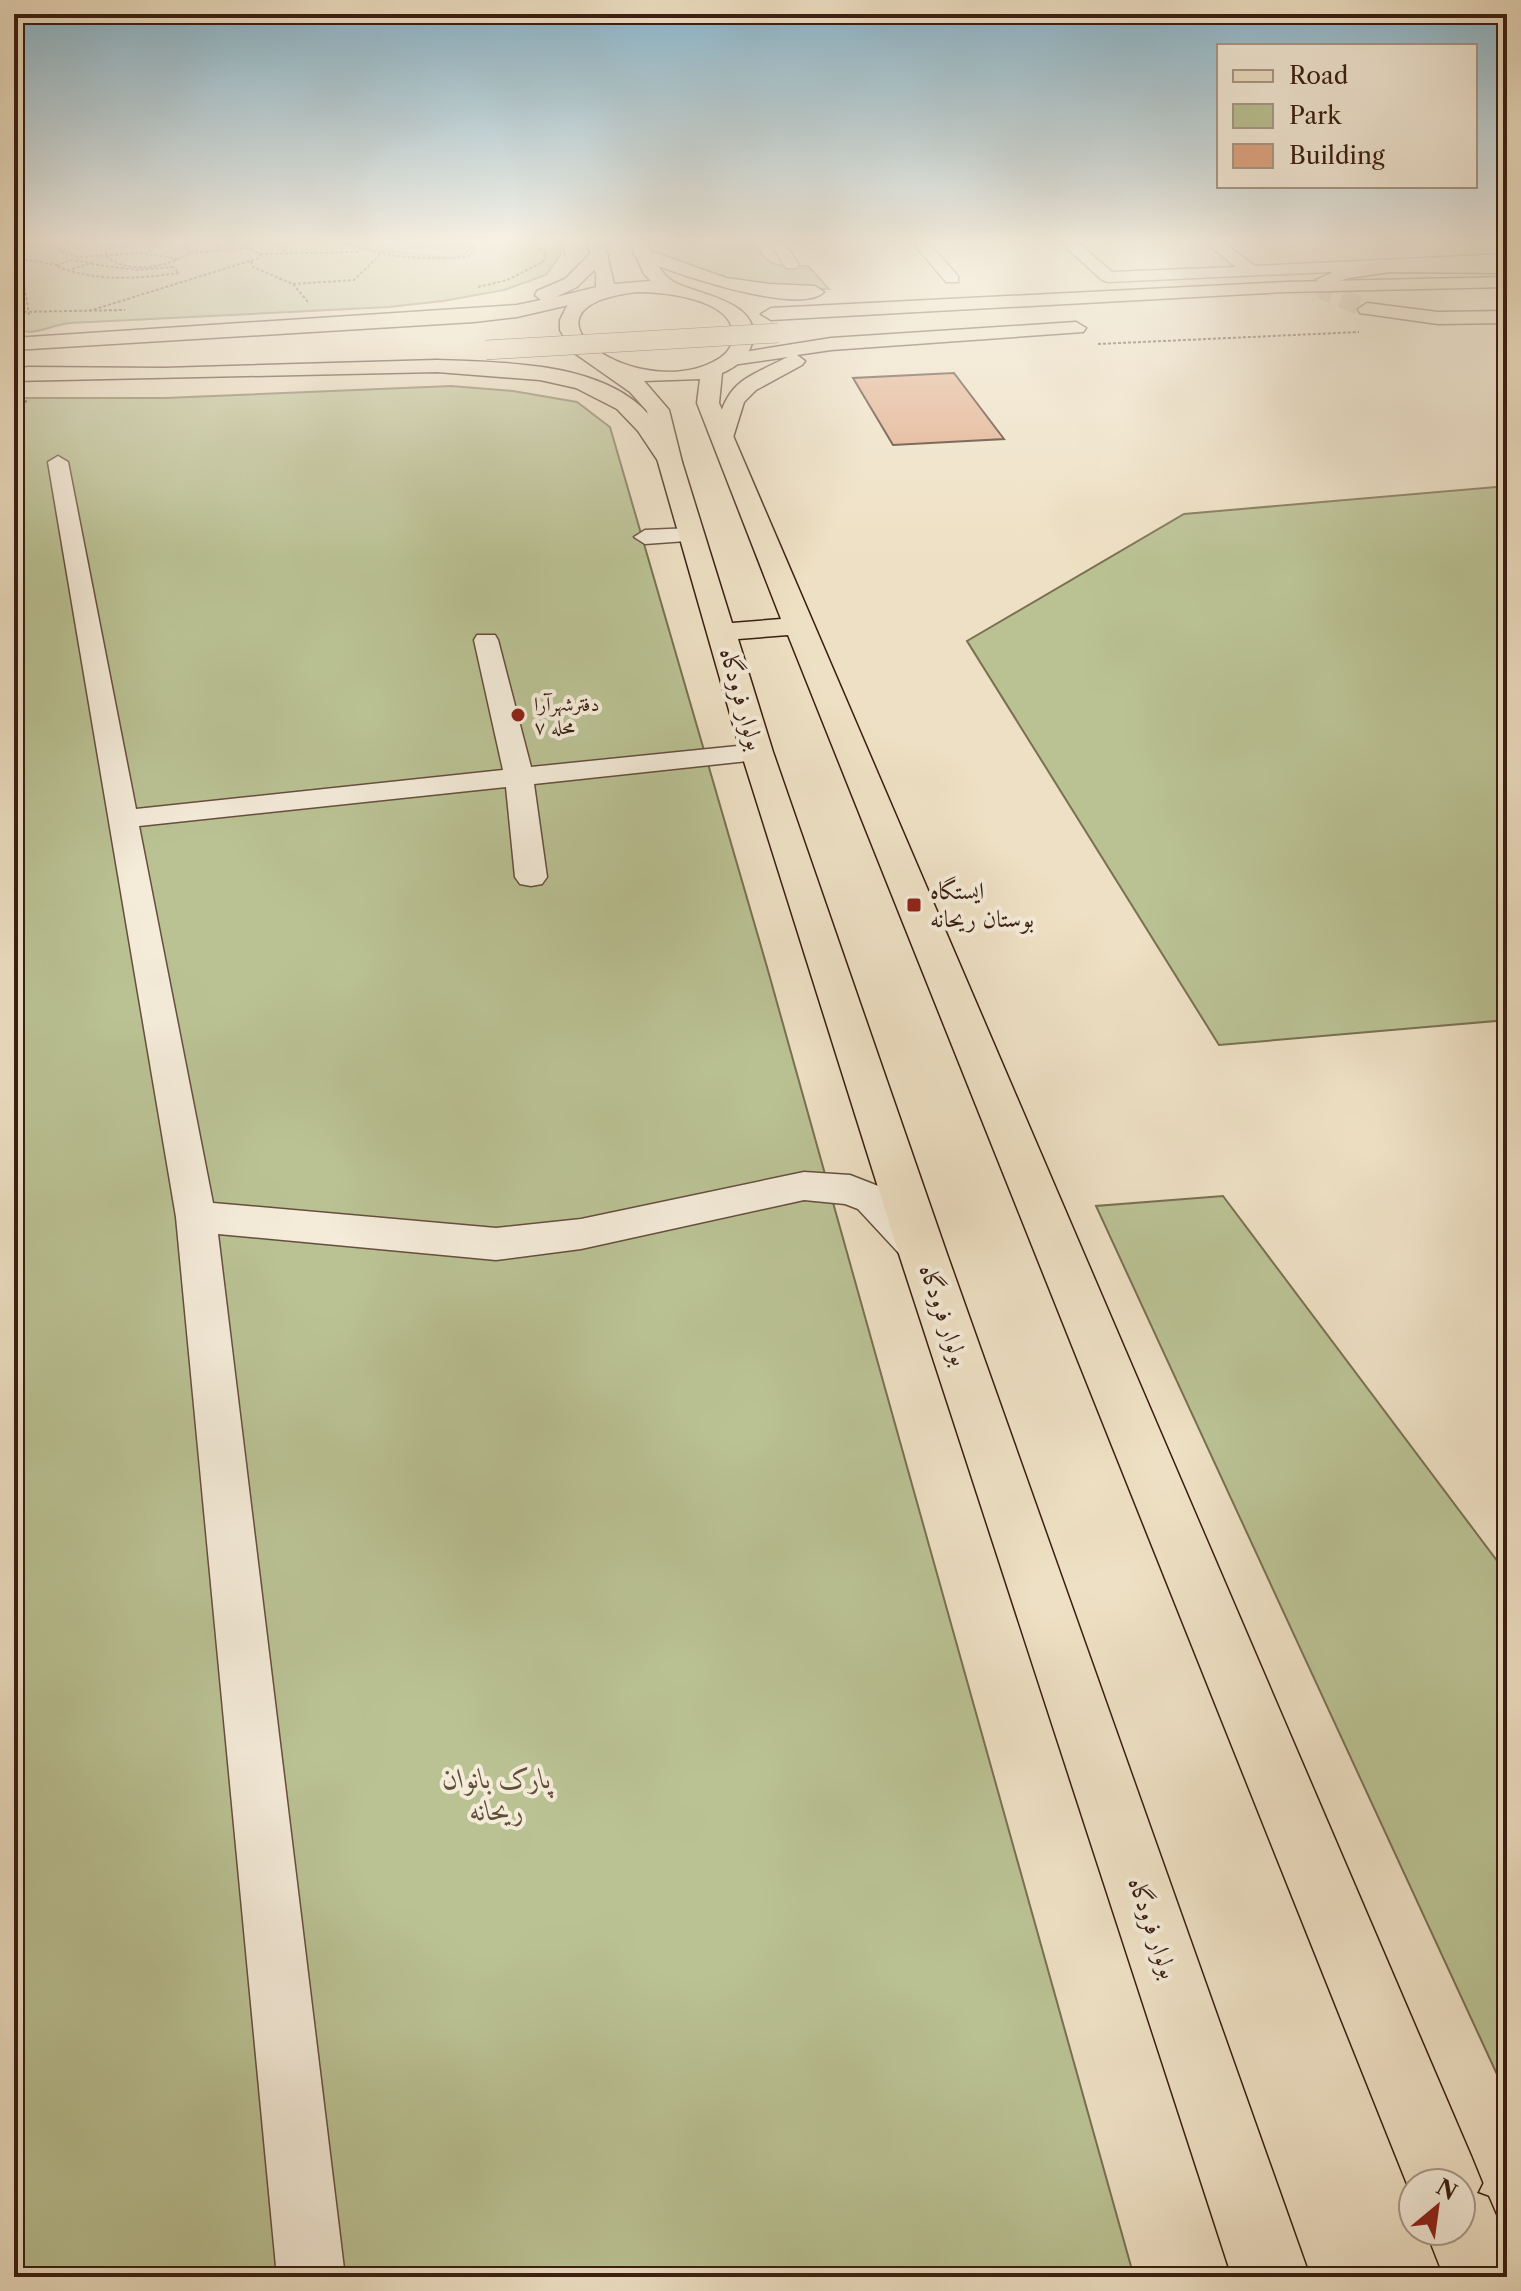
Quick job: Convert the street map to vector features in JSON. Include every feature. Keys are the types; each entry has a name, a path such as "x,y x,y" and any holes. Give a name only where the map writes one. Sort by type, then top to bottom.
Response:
{"main road":[{"path":"14,349 69,345"},
{"path":"14,349 242,345"},
{"path":"19,374 408,345"},
{"name":"بولوار فرودگاه","path":"575,345 579,349 603,345 658,410 670,462 757,752 923,1254 1271,2277"},
{"path":"603,345 637,375 676,376 826,345"},
{"path":"738,345 722,365 708,403 1437,2167"},
{"path":"723,439 734,400 748,385 772,370 805,358 865,345"},
{"path":"19,374 122,376 431,368 542,373 585,383 615,396 638,414 670,462"},
{"path":"722,632 798,626"},
{"path":"1471,2247 1483,2277"}],"street":[{"path":"58,462 196,1217 311,2277"},
{"path":"645,537 692,535"},
{"path":"486,640 519,778 531,877"},
{"path":"125,819 757,752"},
{"path":"196,1217 496,1244 581,1234 804,1186 850,1190 872,1199 923,1254"}],"path":[{"path":"14,403 41,400"}],"green space":[{"name":"پارک بانوان ریحانه","path":"451,386 513,391 577,402 610,427 767,967 1134,2277 14,2277 14,398 165,398"},
{"path":"1507,486 1507,1020 1219,1045 967,641 1184,514"},
{"path":"1223,1196 1507,1574 1507,2096 1096,1206"}],"building":[{"path":"954,373 1004,439 893,445 853,378"}],"place":[{"name":"دفترشهرآرا محله ۷","path":"518,715"},
{"name":"ایستگاه بوستان ریحانه","path":"914,905"}]}
